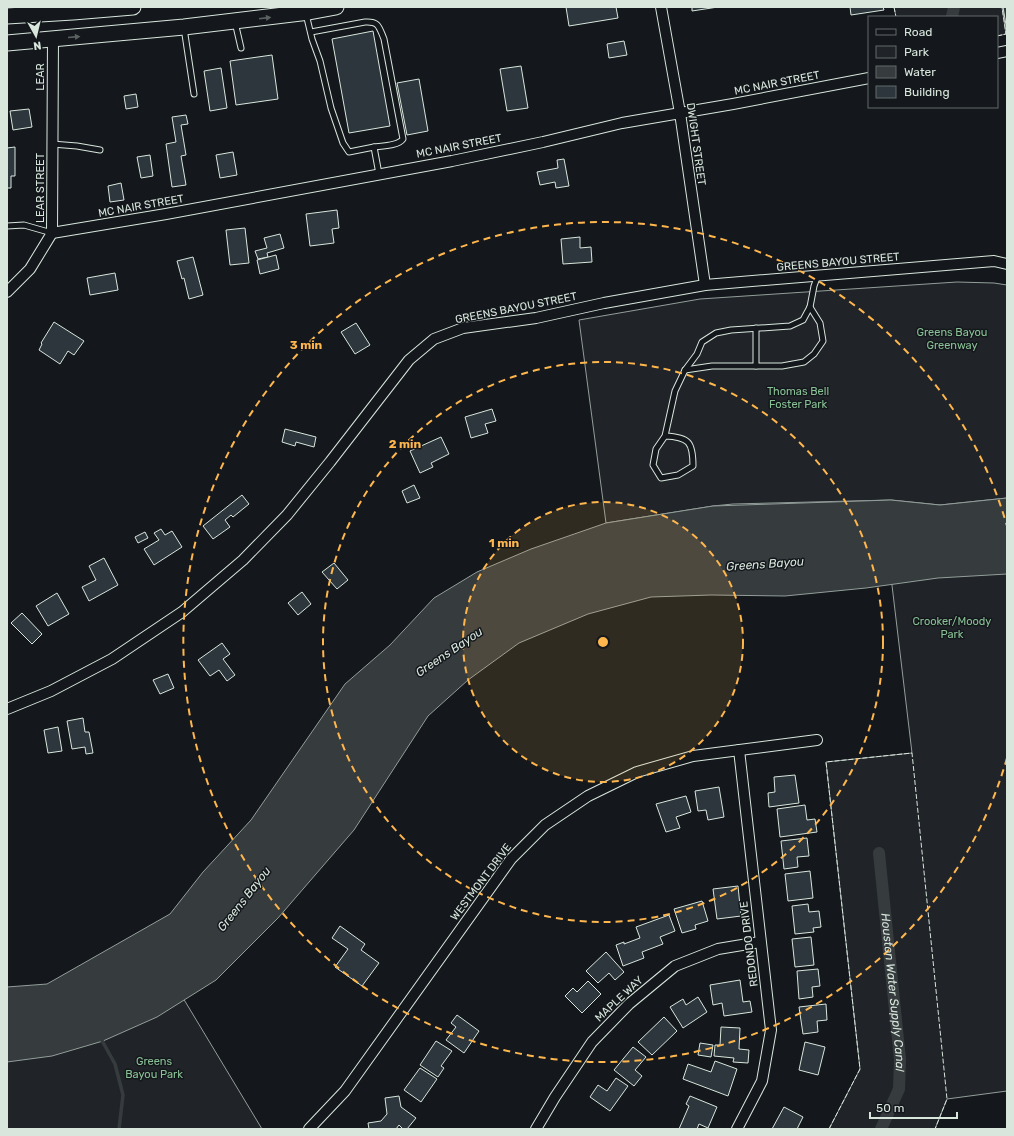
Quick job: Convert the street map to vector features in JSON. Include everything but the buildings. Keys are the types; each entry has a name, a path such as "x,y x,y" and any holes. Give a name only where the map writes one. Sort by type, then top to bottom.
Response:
{"main road":[{"path":"7,16 134,7"},
{"path":"7,43 184,27 306,13 336,7"}],"street":[{"name":"DWIGHT STREET","path":"661,7 680,113 705,285"},
{"name":"LEAR","path":"52,116 53,38"},
{"name":"MC NAIR STREET","path":"52,233 166,214 379,174 497,151 622,123 868,78"},
{"name":"LEAR STREET","path":"7,292 30,270 52,233 52,116"},
{"name":"GREENS BAYOU STREET","path":"7,709 51,691 112,659 182,612 243,560 287,515 409,360 434,339 463,328 536,318 604,303 705,285 994,261 1007,264"},
{"name":"WESTMONT DRIVE","path":"309,1129 345,1091 511,859 545,825 588,796 637,772 693,756 817,740"},
{"name":"REDONDO DRIVE","path":"737,1129 762,1081 771,1030 739,750"},
{"name":"MAPLE WAY","path":"536,1129 555,1097 592,1042 629,1004 675,966 718,948 760,942"}],"lane":[{"path":"306,13 311,32 320,61 331,108 346,148 349,152 400,142 403,139 384,39 378,25 373,21 311,32"},
{"path":"235,21 241,48"},
{"path":"184,27 194,94"},
{"path":"52,144 100,150"},
{"path":"374,147 379,174"},
{"path":"7,226 24,225 52,233"},
{"path":"665,436 680,437 687,442 693,452 693,466 678,475 661,478 653,465 656,449 665,436 675,390 685,370 697,354 702,342 716,333 731,330 790,326 803,320 810,307 814,286 818,275"},
{"path":"685,370 712,366 756,366 795,364 804,362 814,354 823,341 820,323 810,307"},
{"path":"756,328 756,366"}],"green space":[{"path":"894,7 1002,7 1006,34 998,36 998,16 896,16"},
{"name":"Thomas Bell Foster Park","path":"957,282 994,283 1007,285 1007,498 940,505 891,500 733,504 606,523 579,320 700,299"},
{"name":"Crooker/Moody Park","path":"1007,570 1007,1091 947,1099 935,1129 829,1129 860,1069 826,762 912,753 891,577"},
{"name":"Greens Bayou Park","path":"177,988 262,1129 7,1129 7,1046"}],"water":[{"name":"Greens Bayou","path":"1007,498 1007,574 938,578 866,588 785,596 711,595 651,597 588,614 519,643 468,680 428,716 354,830 278,918 216,980 157,1017 103,1041 52,1056 7,1062 7,987 47,984 170,914 203,872 251,820 345,684 390,645 434,598 477,572 531,549 606,523 713,506 891,500 940,505"}],"waterway":[{"name":"Houston Water Supply Canal","path":"952,16 954,7"},
{"name":"Houston Water Supply Canal","path":"879,853 900,1059 899,1089 881,1129"},
{"path":"100,1037 115,1064 123,1095 119,1129"}],"fence":[{"path":"894,7 896,16"},
{"path":"998,36 1006,34 1002,7"},
{"path":"829,1129 860,1069 826,762 912,753 947,1099 935,1129"}],"park label":[{"name":"Greens Bayou Greenway","path":"952,338"}]}
